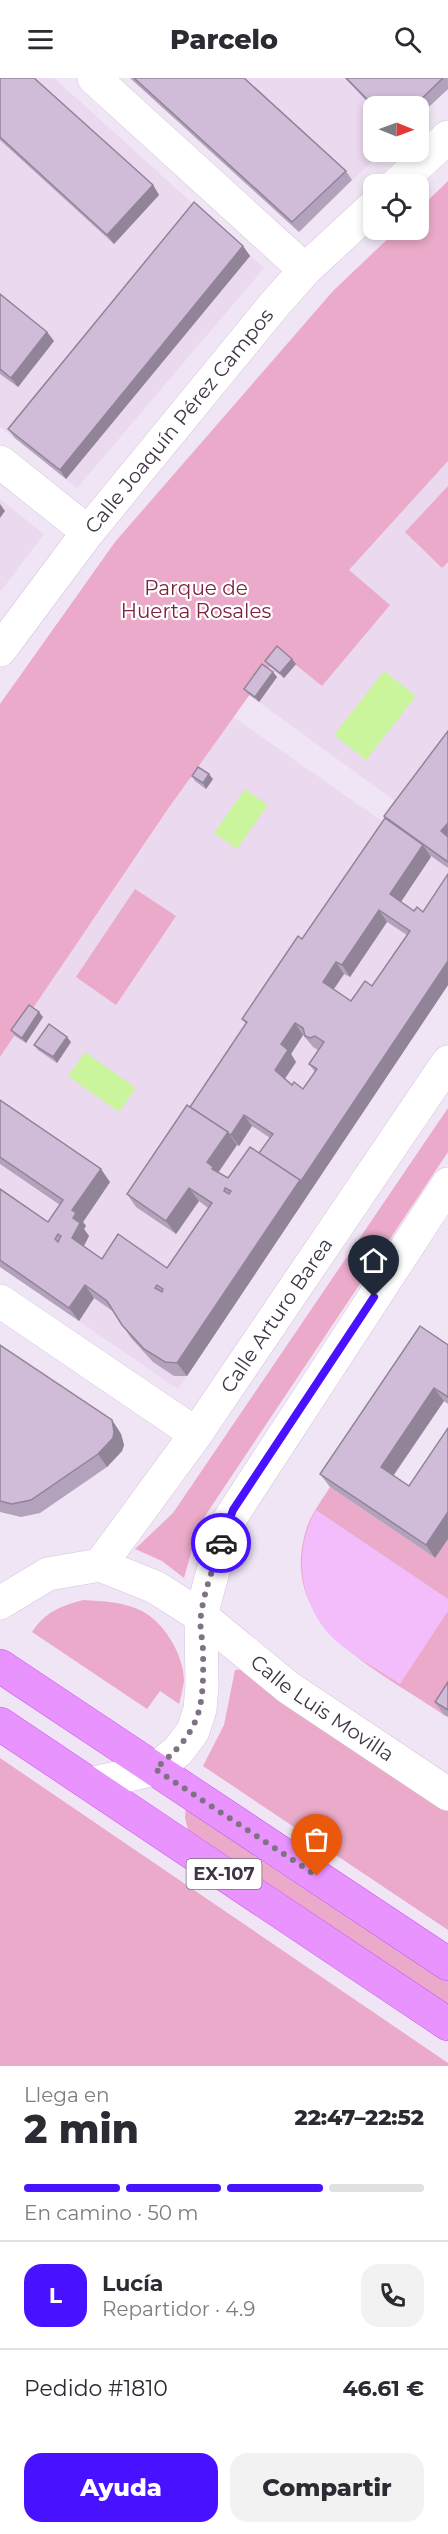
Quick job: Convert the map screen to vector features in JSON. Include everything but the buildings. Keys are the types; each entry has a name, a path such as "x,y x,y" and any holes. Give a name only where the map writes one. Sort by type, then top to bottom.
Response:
{"main road":[{"name":"EX-107","path":"0,1666 448,1964"},
{"name":"EX-107","path":"0,1724 448,2024"}],"street":[{"path":"94,78 305,270"},
{"path":"408,174 448,136"},
{"name":"Calle Joaquín Pérez Campos","path":"0,650 88,532 305,270 363,216"},
{"path":"0,462 88,532"},
{"name":"Calle Arturo Barea","path":"100,1565 196,1434 448,1062"},
{"path":"90,1784 155,1769 178,1750 194,1731 200,1709 203,1651 201,1616 225,1526 233,1510 448,1184"},
{"path":"0,1301 196,1434"},
{"path":"0,1603 48,1574 100,1565 155,1587 201,1616"},
{"name":"Calle Luis Movilla","path":"201,1616 289,1688 448,1794"}],"shaded area":[{"path":"0,78 54,78 264,268 77,488 0,427"},
{"path":"131,78 448,78 448,89 429,107 429,96 363,96 363,162 372,162 299,232"},
{"path":"448,461 448,983 178,1389 0,1267 0,1057 232,716 393,829 407,810 248,694 349,570"},
{"path":"0,499 44,534 0,592"},
{"path":"384,671 416,696 366,760 334,735"},
{"path":"245,789 268,805 237,849 214,833"},
{"path":"85,1052 136,1088 119,1112 68,1076"}],"green space":[{"name":"Parque de Huerta Rosales","path":"448,181 448,461 349,570 390,605 322,686 280,652 168,809 0,1057 0,704 115,542 333,291 387,240 429,240 429,199"},
{"path":"448,486 448,562 442,568 405,532"},
{"path":"135,889 176,916 116,1005 76,977"},
{"path":"448,1108 448,1152 199,1525 184,1578 162,1561 135,1549 173,1513"},
{"path":"330,1487 435,1558 448,1539 448,1709 444,1715 363,1662 339,1641 319,1618 305,1592 301,1562 307,1527"},
{"path":"83,1600 128,1606 142,1611 158,1623 172,1641 181,1661 184,1681 179,1704 160,1691 147,1709 32,1632 42,1619 54,1611"},
{"path":"244,1669 448,1807 448,1930 203,1766 224,1725 235,1670"},
{"path":"0,1758 448,2063 448,2066 0,2066"},
{"path":"186,1805 448,1980 448,2007 189,1834 185,1818"}],"sand":[{"path":"316,1510 448,1599 448,1611 400,1684 342,1646 323,1626 313,1611 303,1578 302,1561 308,1526"}],"way so far":[{"path":"221,1543 201,1616 202,1686 200,1709 194,1731 178,1750 155,1769 317,1876"}],"route":[{"path":"221,1543 225,1526 233,1510 374,1297"}]}
